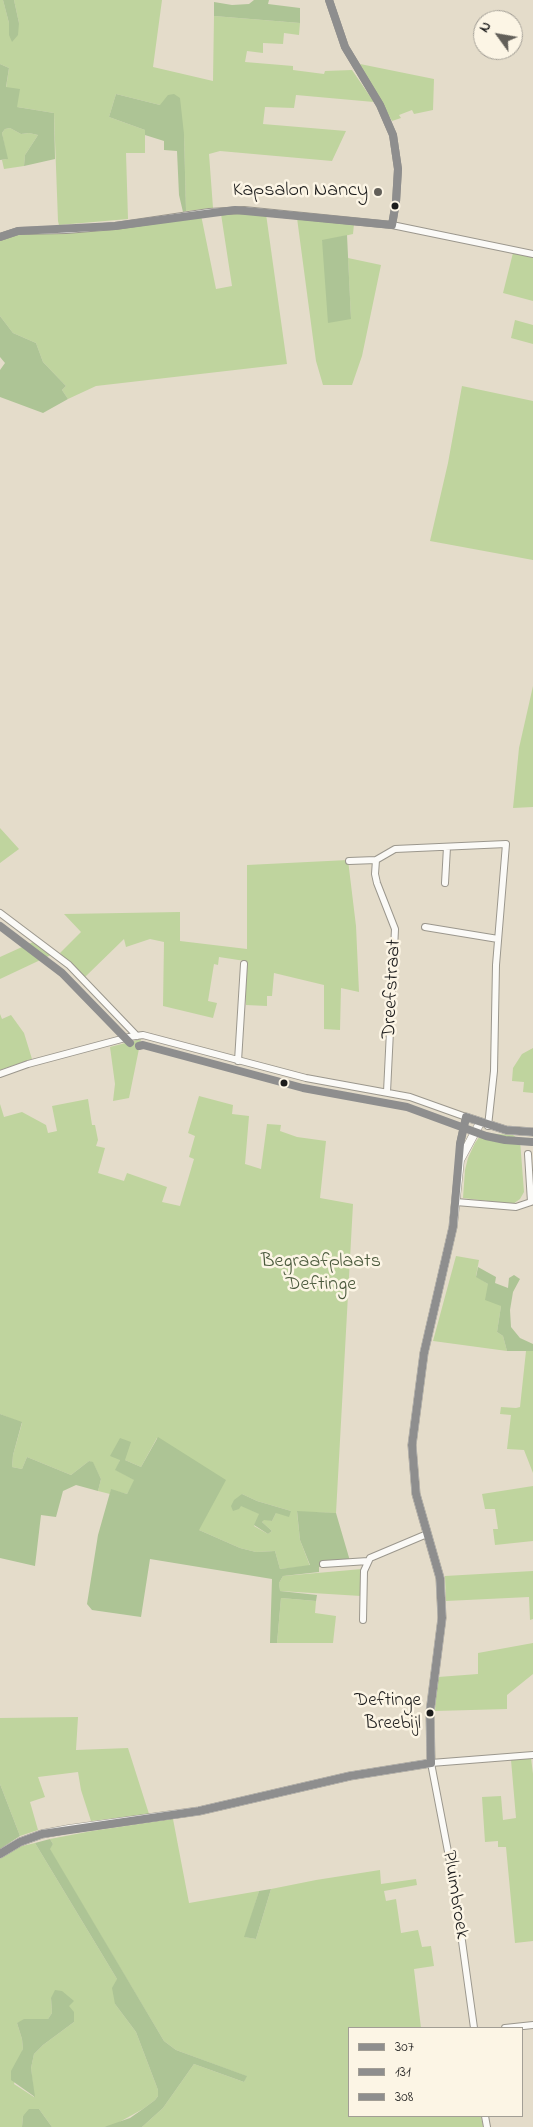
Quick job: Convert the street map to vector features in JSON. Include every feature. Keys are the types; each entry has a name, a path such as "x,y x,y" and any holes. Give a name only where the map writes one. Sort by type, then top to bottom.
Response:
{"street":[{"path":"329,0 336,26 345,46 380,105 393,135 398,169 396,202 392,224"},
{"path":"0,237 18,231 115,226 235,210 392,224 533,254"},
{"path":"350,861 376,860 395,849 506,844 496,965 494,1071 484,1124 460,1160"},
{"path":"445,882 447,847"},
{"name":"Dreefstraat","path":"376,860 375,874 377,883 395,929 388,1092"},
{"path":"0,913 69,965 137,1036"},
{"name":"Dreefstraat","path":"425,927 498,939"},
{"path":"238,1061 244,964"},
{"path":"0,1074 28,1064 143,1035 238,1061 345,1086 410,1097 466,1118 506,1130 533,1132"},
{"path":"431,1763 430,1712 442,1618 440,1578 416,1494 412,1445 424,1353 449,1251 456,1202 460,1144 466,1118"},
{"path":"456,1202 516,1207 530,1202 528,1154"},
{"path":"323,1564 368,1561 377,1554 427,1534"},
{"path":"363,1620 363,1579 368,1561"},
{"path":"0,1854 20,1842 42,1834 199,1811 350,1776 431,1763 533,1755"},
{"name":"Pluimbroek","path":"431,1763 454,1882 474,2027"},
{"path":"515,2027 533,2025"}],"green space":[{"path":"0,0 3,0 9,23 9,35 19,23 14,0 162,0 153,67 213,81 214,16 300,23 299,35 284,33 283,44 263,43 263,53 247,51 245,62 293,66 293,70 324,74 325,71 352,70 374,102 296,95 294,108 265,107 263,124 346,131 332,161 220,151 209,154 213,208 186,211 184,134 160,105 116,94 109,117 145,130 145,153 126,153 128,219 59,225 54,113 17,107 6,88 9,68 0,64"},
{"path":"3,0 14,0 19,23 18,35 12,42 9,35 9,23"},
{"path":"254,0 269,0 268,4 300,8 300,23 214,16 214,2 232,5 249,4"},
{"path":"0,64 9,68 6,87 20,89 17,107 54,113 55,159 24,166 25,155 38,135 21,134 10,128 5,129 2,133 8,159 0,160"},
{"path":"360,64 434,79 433,110 414,114 412,110 399,115 401,118 392,121"},
{"path":"116,94 160,105 168,95 174,94 180,98 184,134 186,211 183,212 179,195 177,151 164,150 164,141 145,135 145,130 109,117"},
{"path":"10,128 21,134 38,135 25,155 24,166 4,169 2,160 7,159 2,133 5,129"},
{"path":"221,214 266,214 287,364 96,386 68,399 62,390 66,386 43,362 36,343 13,333 0,316 0,240 18,233 201,215 216,289 232,286"},
{"path":"297,218 354,224 353,234 322,241 351,319 348,258 381,265 362,356 352,385 323,385 316,361"},
{"path":"347,235 351,319 328,323 322,240"},
{"path":"513,253 533,257 533,301 503,293"},
{"path":"0,316 13,333 36,343 43,362 66,386 62,390 68,399 43,413 0,397 0,370 5,363 0,357"},
{"path":"515,320 533,325 533,344 511,338"},
{"path":"462,386 533,401 533,560 430,541 448,463"},
{"path":"533,686 533,807 513,808 519,748"},
{"path":"0,828 19,849 0,863"},
{"path":"348,860 356,926 359,992 341,988 340,1030 324,1029 324,985 274,973 272,996 267,996 267,1006 246,1005 245,961 219,957 218,965 214,964 208,1001 217,1003 213,1018 163,1006 164,942 150,939 126,947 124,939 85,977 60,953 81,932 64,914 180,912 180,941 247,949 247,865"},
{"path":"33,942 51,955 0,979 0,957"},
{"path":"0,1014 2,1019 11,1015 24,1033 32,1059 0,1070"},
{"path":"141,1039 129,1098 113,1101 115,1084 110,1047"},
{"path":"533,1048 533,1093 523,1092 524,1082 512,1081 513,1068 522,1054"},
{"name":"Begraafplaats Deftinge","path":"199,1096 233,1105 232,1114 249,1116 245,1164 261,1169 267,1124 281,1125 280,1131 297,1137 326,1141 320,1198 353,1204 336,1513 297,1512 300,1540 310,1566 280,1569 275,1551 256,1552 240,1548 199,1530 157,1438 141,1467 125,1460 120,1460 116,1470 135,1480 127,1494 111,1490 110,1494 98,1491 101,1479 93,1463 89,1461 71,1475 27,1457 22,1469 12,1467 13,1455 22,1423 0,1414 0,1104 4,1117 22,1112 46,1125 48,1133 57,1131 52,1106 88,1099 92,1125 95,1125 98,1140 96,1146 105,1148 98,1173 124,1181 127,1173 167,1187 162,1202 180,1206 194,1159 189,1157 195,1136 188,1133","holes":["242,1494 257,1501 291,1511 276,1513 272,1521 264,1519 262,1522 272,1531 268,1534 254,1526 260,1514 241,1505"]},
{"path":"482,1133 513,1135 520,1140 524,1192 520,1199 513,1204 463,1198 468,1158"},
{"path":"456,1256 479,1260 476,1276 488,1284 501,1306 497,1332 503,1336 507,1351 433,1341"},
{"path":"478,1267 496,1277 495,1283 508,1288 509,1278 514,1275 520,1279 513,1292 510,1310 511,1327 520,1338 533,1344 533,1351 507,1351 503,1336 497,1332 501,1306 485,1300 488,1284 476,1277"},
{"path":"526,1351 533,1351 533,1473 524,1450 507,1449 511,1415 500,1414 501,1407 520,1407"},
{"path":"0,1414 22,1422 13,1455 12,1467 22,1469 27,1457 71,1475 89,1461 93,1462 101,1479 98,1491 76,1485 63,1491 56,1517 41,1515 35,1566 0,1558"},
{"path":"158,1437 226,1480 199,1530 240,1548 256,1552 275,1551 280,1569 310,1565 300,1540 297,1511 336,1513 350,1561 319,1567 319,1572 283,1576 279,1583 280,1591 317,1595 316,1601 281,1598 277,1643 270,1643 272,1579 150,1559 141,1617 92,1610 87,1604 98,1535 111,1489 127,1494 134,1480 115,1470 120,1460 110,1456 120,1438 131,1442 125,1460 141,1467"},
{"path":"533,1486 533,1541 495,1545 493,1529 498,1529 495,1509 485,1509 482,1494"},
{"path":"242,1494 257,1501 291,1511 289,1517 276,1513 272,1521 264,1520 262,1522 272,1531 268,1534 254,1525 259,1514 241,1506 233,1511 231,1506 234,1500"},
{"path":"362,1569 361,1596 280,1591 279,1583 283,1576"},
{"path":"533,1571 533,1619 530,1620 529,1597 446,1601 445,1576"},
{"path":"281,1598 316,1601 315,1613 336,1616 333,1643 277,1643"},
{"path":"533,1643 533,1674 507,1695 507,1709 435,1711 438,1677 478,1674 478,1653"},
{"path":"78,1717 76,1750 128,1748 149,1814 91,1821 81,1790 78,1772 38,1777 45,1797 30,1802 38,1830 20,1836 0,1784 0,1718"},
{"path":"531,1758 533,1774 533,1941 515,1943 506,1847 498,1847 498,1841 485,1842 482,1797 501,1796 503,1820 516,1818 511,1760"},
{"path":"0,1784 20,1836 0,1849"},
{"path":"173,1819 189,1903 259,1891 245,1937 256,1939 271,1889 380,1870 381,1884 416,1879 417,1885 384,1891 386,1901 396,1899 401,1933 418,1930 422,1947 431,1946 434,1966 414,1969 421,2027 348,2027 348,2117 481,2117 483,2127 142,2127 163,2108 194,2064 244,2082 246,2076 176,2050 164,2041 49,1849 53,1844 50,1839"},
{"path":"50,1839 53,1844 50,1849 164,2041 176,2050 247,2076 244,2082 194,2064 163,2108 142,2127 104,2127 130,2118 155,2100 158,2096 158,2090 136,2032 115,2004 112,1988 117,1979 35,1843"},
{"path":"35,1843 117,1979 115,2004 136,2032 158,2090 158,2096 155,2100 114,2125 104,2127 52,2127 39,2109 23,2116 22,2127 0,2127 0,1859 14,1848","holes":["51,1998 74,2022 34,2054 31,2068 34,2097 14,2084 23,2049 17,2023 48,2019 52,2013"]},
{"path":"271,1889 256,1939 244,1937 259,1891"},
{"path":"55,1990 62,1991 74,2001 69,2006 74,2012 74,2022 34,2054 31,2068 35,2097 11,2080 11,2071 23,2049 17,2023 24,2019 48,2019 52,2013 51,1998"},
{"path":"29,2109 39,2109 52,2127 22,2127 23,2116"}],"transit line":[{"name":"131","path":"329,0 345,47 380,105 393,135 398,169 396,202 392,225"},
{"name":"131","path":"0,237 18,231 115,226 235,210 392,225"},
{"name":"308","path":"0,926 62,973 130,1043"},
{"name":"308","path":"139,1046 143,1045 303,1088 407,1107 486,1136 505,1140 532,1142"},
{"name":"307","path":"431,1763 430,1712 442,1618 440,1578 416,1494 412,1445 424,1353 453,1227 460,1144 466,1117 506,1130 533,1132"},
{"name":"307","path":"0,1854 20,1842 42,1834 199,1811 350,1776 431,1763"}],"place":[{"name":"Kapsalon Nancy","path":"378,192"},
{"name":"Deftinge Breebijl","path":"430,1713"}]}
